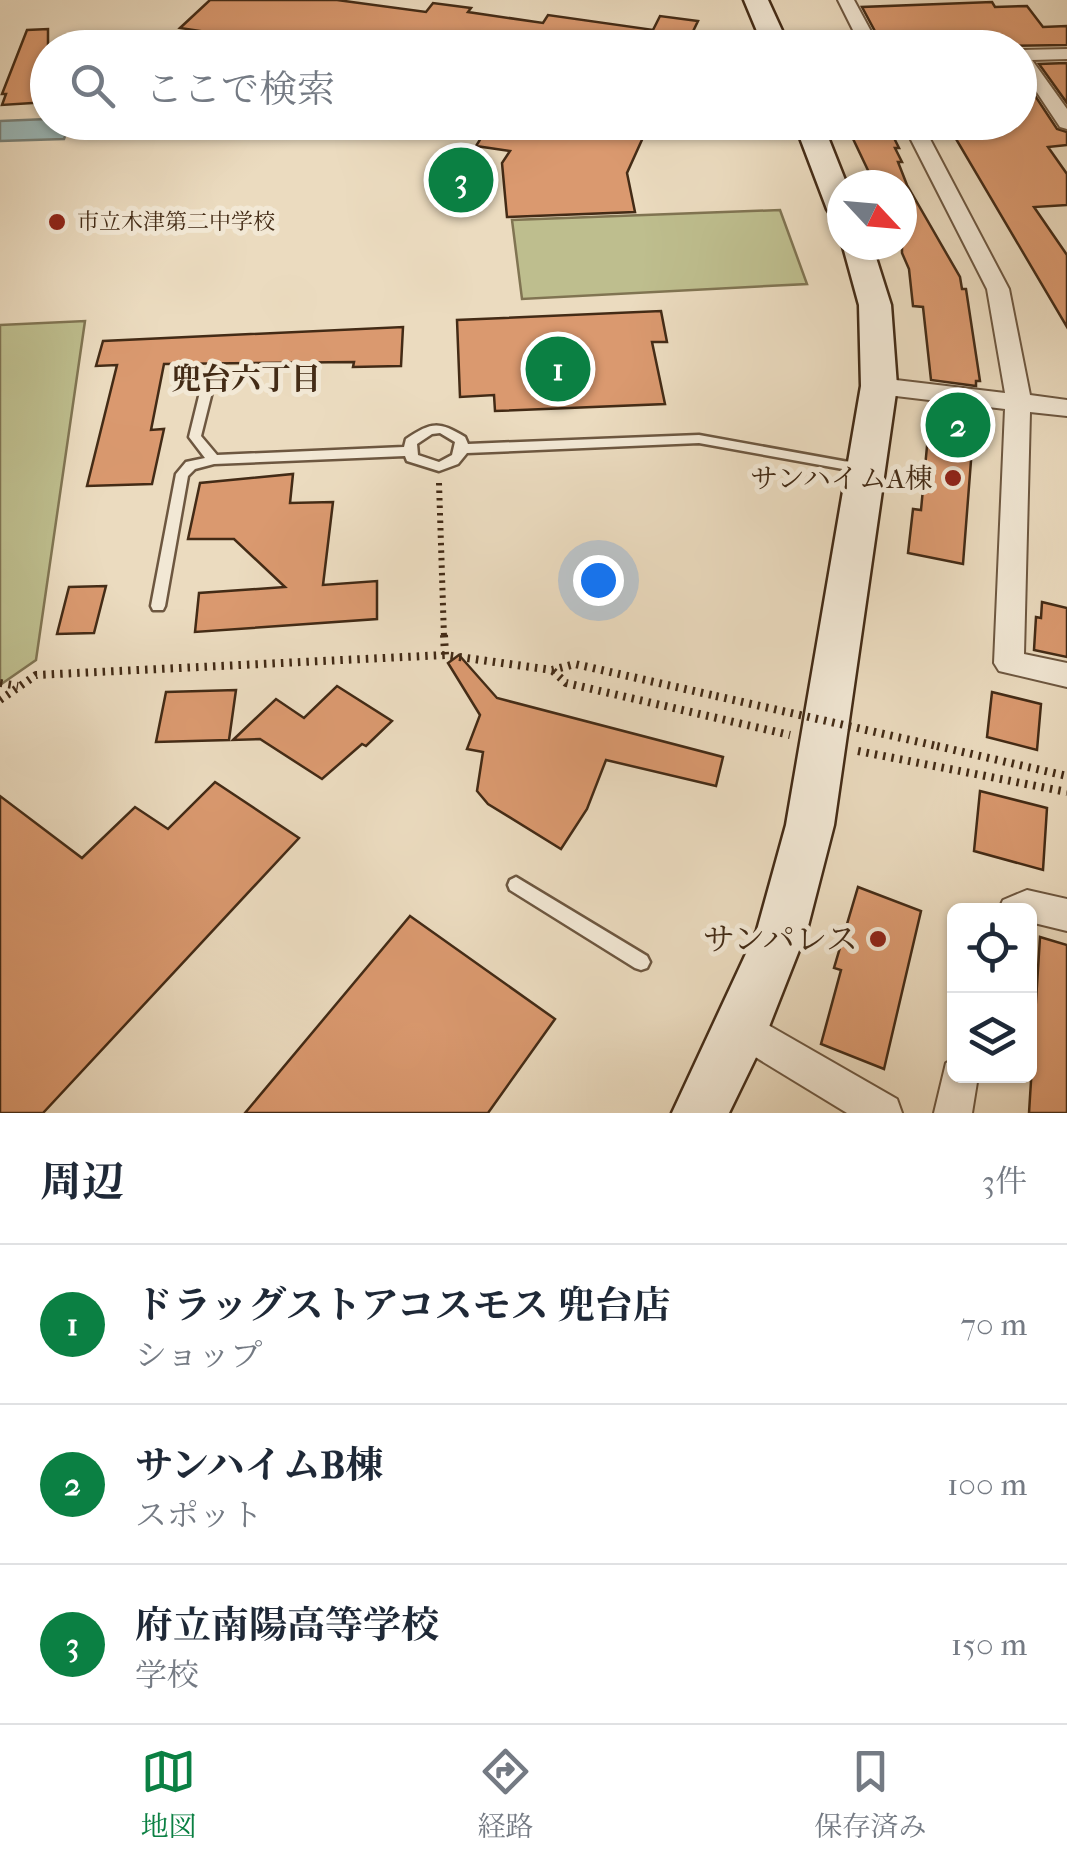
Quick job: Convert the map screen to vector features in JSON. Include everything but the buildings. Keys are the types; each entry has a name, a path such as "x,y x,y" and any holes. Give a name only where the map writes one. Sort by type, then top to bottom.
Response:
{"street":[{"path":"756,0 769,30"},
{"path":"846,0 862,30"},
{"path":"1037,55 1067,54"},
{"path":"1037,80 1067,123"},
{"path":"815,140 827,171"},
{"path":"920,140 998,289 1018,399 1009,663 1067,676"},
{"path":"700,1113 742,1028 782,930 810,825 879,386 875,305 861,260"},
{"path":"879,386 1018,399 1067,408"},
{"path":"1037,908 1067,915"},
{"path":"742,1028 883,1113"},
{"path":"953,1113 958,1083"}],"lane":[{"path":"207,388 194,437 214,460"},
{"path":"408,451 418,434 442,429 462,440 463,449"},
{"path":"408,451 419,463 439,466 450,463 463,449 699,439 868,470"},
{"path":"158,606 182,474 191,465 214,460 408,451"},
{"path":"516,885 641,962"}],"path":[{"path":"439,466 444,654"},
{"path":"0,700 36,674 444,654 552,670 575,664 1067,776"},
{"path":"552,670 566,684 792,736"},
{"path":"0,683 20,686"},
{"path":"856,750 933,769 994,774 1067,792"}],"green space":[{"path":"780,210 807,284 522,299 512,220"},
{"path":"85,321 36,660 0,685 0,325"}],"water":[{"path":"30,120 32,140 0,141 0,121"}],"place":[{"name":"府立南陽高等学校","path":"461,180"},
{"name":"市立木津第二中学校","path":"57,222"},
{"name":"ドラッグストアコスモス 兜台店","path":"558,369"},
{"name":"サンハイムB棟","path":"958,425"},
{"name":"サンハイムA棟","path":"953,478"},
{"name":"サンパレス","path":"878,939"}],"district":[{"name":"兜台六丁目","path":"246,379"}]}
